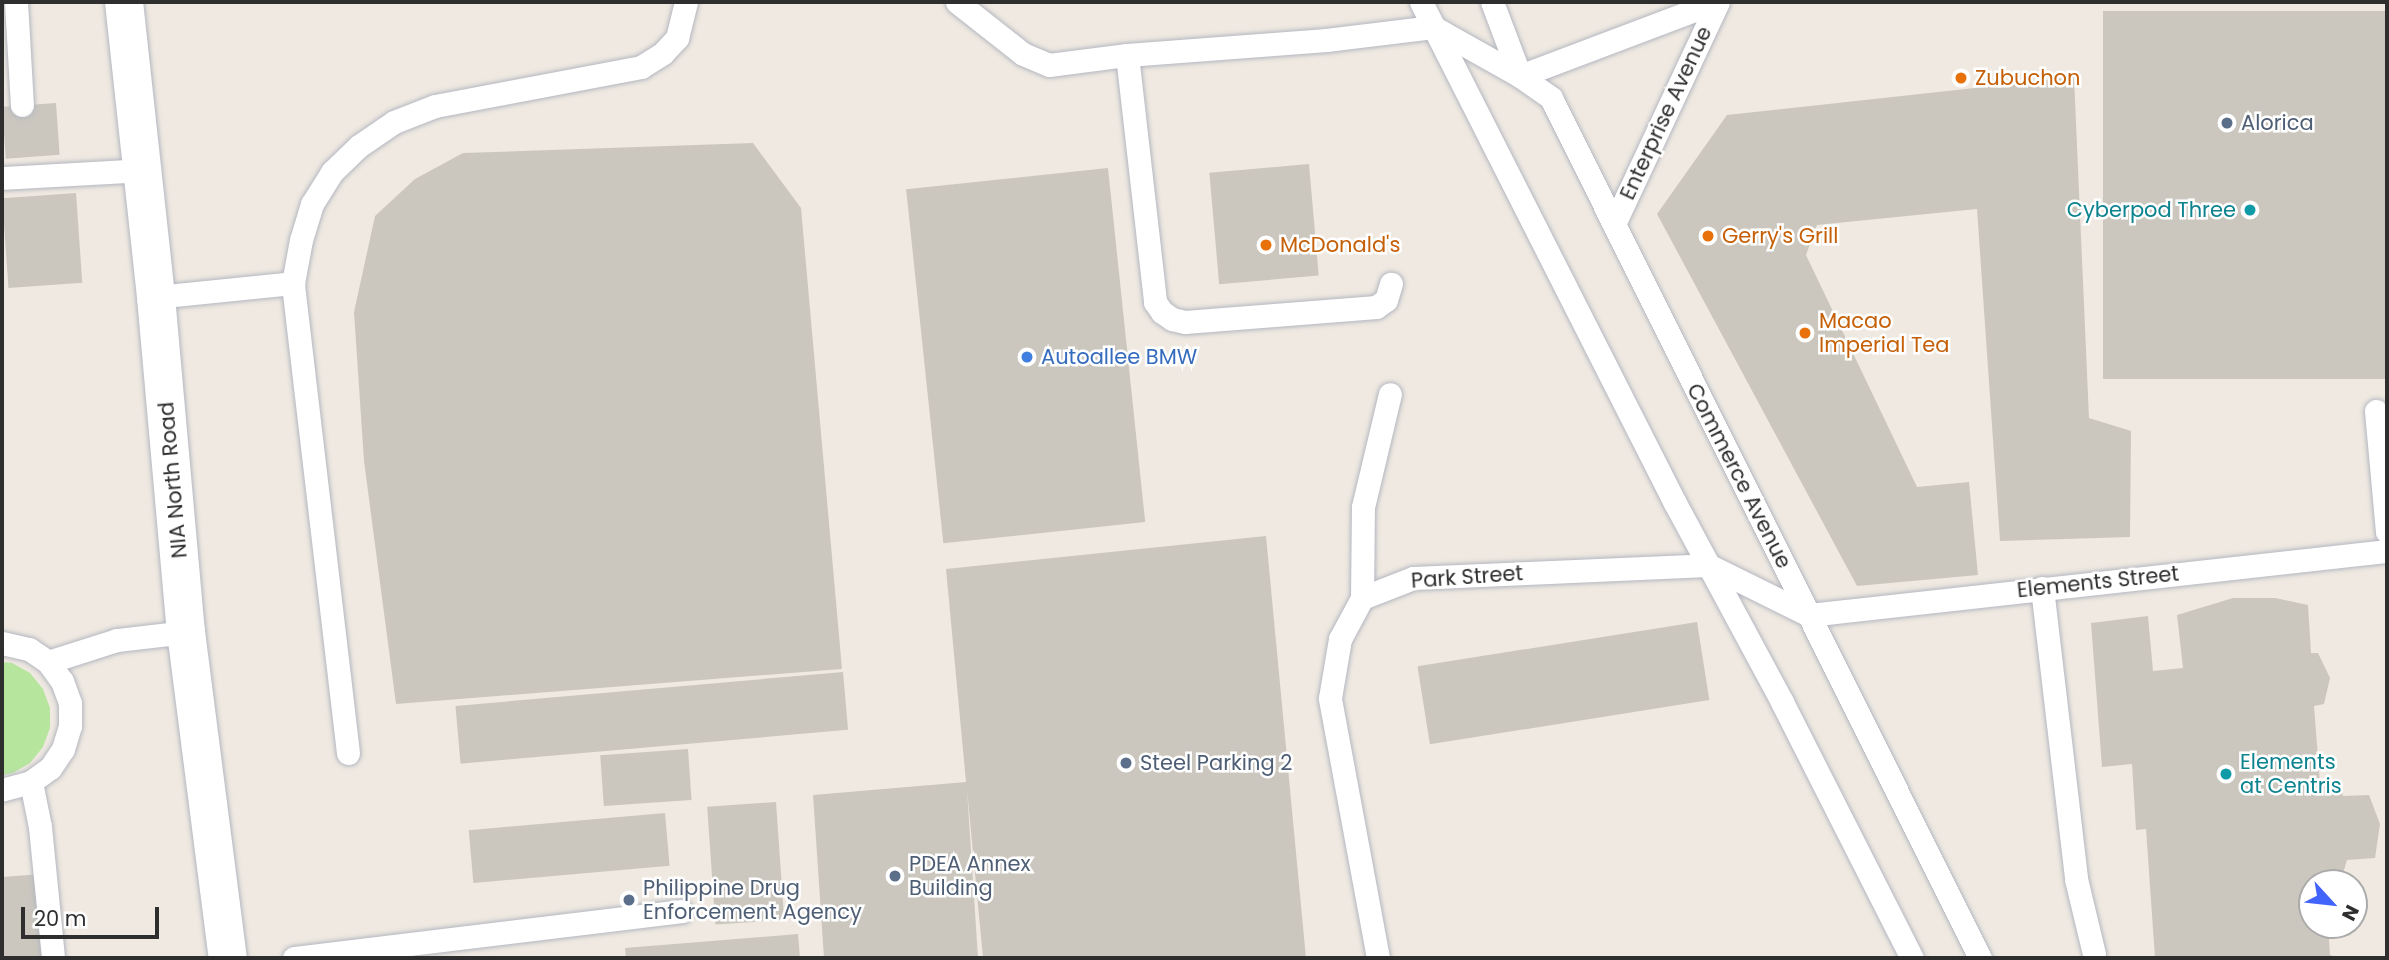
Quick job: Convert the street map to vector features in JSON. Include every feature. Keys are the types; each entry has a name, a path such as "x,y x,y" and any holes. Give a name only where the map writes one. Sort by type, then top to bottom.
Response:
{"street":[{"name":"NIA North Road","path":"124,2 156,297 186,632 228,958"}],"lane":[{"path":"16,2 22,106"},
{"path":"348,753 293,283 301,240 312,204 332,172 368,140 394,122 435,106 641,67 663,53 677,38 686,2"},
{"path":"957,2 1023,54 1049,65 1127,55 1326,40 1433,27"},
{"path":"1421,2 1707,565 1782,702 1912,958"},
{"path":"1493,2 1520,76"},
{"name":"Enterprise Avenue","path":"1520,76 1717,2"},
{"name":"Enterprise Avenue","path":"1614,224 1717,2"},
{"name":"Commerce Avenue","path":"1433,27 1520,76 1551,98 1980,958"},
{"path":"1127,55 1155,302 1163,312 1172,319 1185,322 1376,307 1387,300 1391,284"},
{"path":"2,178 28,167 143,170"},
{"path":"156,297 293,283"},
{"path":"1378,958 1330,698 1340,639 1362,598 1363,507 1390,394"},
{"path":"2376,411 2387,531"},
{"name":"Elements Street","path":"1809,615 2042,587 2387,551"},
{"name":"Park Street","path":"1362,598 1413,578 1707,565 1809,615"},
{"path":"2042,587 2076,879 2094,954"},
{"path":"48,662 117,640 186,632"},
{"path":"2,643 29,649 48,662 62,681 69,703 70,726 63,749 50,768 31,782 2,790"},
{"path":"31,782 40,827 53,958"},
{"path":"294,958 681,911"}],"green space":[{"path":"2,662 12,663 30,673 43,689 50,708 50,728 43,747 30,763 13,773 2,775"}],"building":[{"name":"Cyberpod Three","path":"2103,11 2387,11 2387,379 2103,379"},
{"path":"2074,77 2089,418 2131,431 2130,537 2000,541 1977,209 1817,225 1806,255 1917,487 1969,482 1978,575 1857,586 1657,214 1727,115"},
{"path":"56,103 60,155 6,159 2,107"},
{"path":"753,143 801,208 842,669 396,704 364,461 354,312 375,216 415,179 463,153"},
{"name":"McDonald's","path":"1309,164 1319,276 1219,284 1209,173"},
{"name":"Autoallee BMW","path":"1108,168 1145,522 943,543 906,189"},
{"path":"76,193 82,283 8,288 2,198"},
{"name":"Steel Parking 2","path":"1266,536 1306,958 983,958 967,789 978,958 824,958 813,795 966,782 946,569"},
{"name":"Elements at Centris","path":"2233,598 2275,598 2308,605 2311,653 2318,653 2330,678 2324,704 2314,706 2320,783 2338,780 2343,796 2369,795 2380,824 2375,858 2347,860 2344,869 2298,869 2298,939 2329,939 2330,955 2341,958 2155,958 2146,829 2136,830 2132,764 2102,767 2091,623 2148,616 2153,671 2183,668 2177,615"},
{"path":"1697,622 1709,700 1430,744 1417,666"},
{"path":"843,672 848,730 461,764 455,706"},
{"path":"688,749 692,800 604,806 600,755"},
{"path":"776,802 784,920 715,925 707,807"},
{"path":"665,813 670,866 473,883 469,830"},
{"path":"42,874 48,958 2,958 2,877"},
{"path":"798,934 800,958 626,958 625,948"}],"place":[{"name":"Zubuchon","path":"1961,78"},
{"name":"Alorica","path":"2227,123"},
{"name":"Cyberpod Three","path":"2250,210"},
{"name":"Gerry's Grill","path":"1708,236"},
{"name":"McDonald's","path":"1266,245"},
{"name":"Macao Imperial Tea","path":"1805,333"},
{"name":"Autoallee BMW","path":"1027,357"},
{"name":"Steel Parking 2","path":"1126,763"},
{"name":"Elements at Centris","path":"2226,774"},
{"name":"PDEA Annex Building","path":"895,876"},
{"name":"Philippine Drug Enforcement Agency","path":"629,900"}]}
